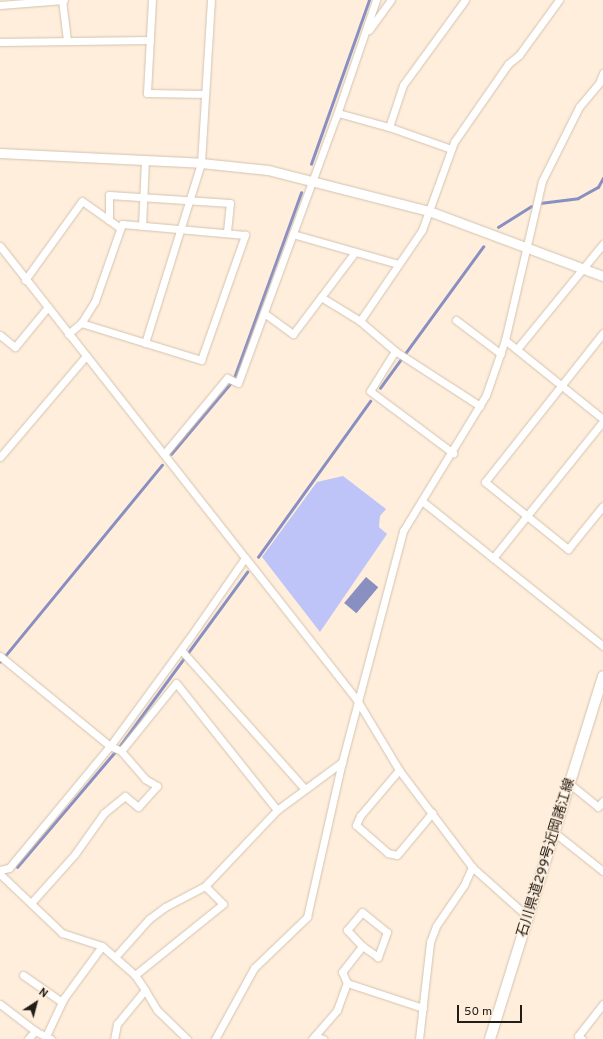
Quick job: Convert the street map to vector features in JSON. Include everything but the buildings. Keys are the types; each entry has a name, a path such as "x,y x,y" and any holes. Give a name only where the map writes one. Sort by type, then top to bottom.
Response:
{"main road":[{"name":"石川県道299号近岡諸江線","path":"490,1039 529,918 603,676"}],"street":[{"path":"0,5 63,0 67,40"},
{"path":"152,0 147,93 205,94"},
{"path":"145,343 201,163 211,0"},
{"path":"164,454 227,378 238,383 338,114 376,0"},
{"path":"364,36 391,0"},
{"path":"389,127 403,85 465,0"},
{"path":"360,321 422,230 451,149 508,64 519,55 559,0"},
{"path":"0,42 150,40"},
{"path":"215,1039 254,968 307,917 357,700 403,530 480,406 501,354 505,340 542,181 579,107 598,83 603,73"},
{"path":"338,114 389,127 451,149"},
{"path":"0,153 201,163 268,170 429,211 603,276"},
{"path":"142,226 145,160"},
{"path":"108,220 110,195 190,199 230,204 227,233"},
{"path":"25,280 82,201 120,228"},
{"path":"68,334 81,323 95,301 122,224 245,235 201,360 81,323"},
{"path":"293,234 398,264"},
{"path":"517,349 603,244"},
{"path":"0,246 47,308 164,454 357,700 399,770 472,867 529,918"},
{"path":"264,313 293,334 355,252"},
{"path":"321,297 360,321 400,354 480,406"},
{"path":"0,335 14,347 47,308"},
{"path":"456,320 501,354"},
{"path":"603,333 485,482 568,549 603,506"},
{"path":"493,558 603,420 505,340"},
{"path":"400,354 370,391 452,453"},
{"path":"0,457 86,356"},
{"path":"422,501 603,646"},
{"path":"0,870 9,868 110,746 181,650 245,558"},
{"path":"181,650 305,789"},
{"path":"0,656 110,746 121,751 145,779 157,786 138,807 125,796 104,813 75,854 31,903"},
{"path":"121,751 176,683 277,810"},
{"path":"116,956 149,919 165,907 205,886 277,810 342,762"},
{"path":"399,770 360,816 356,825 388,853 397,855 432,813"},
{"path":"570,784 598,807 603,801"},
{"path":"555,833 603,871"},
{"path":"419,1039 430,942 436,926 464,885 472,867"},
{"path":"0,874 62,933 102,946 116,956 135,975 157,1010 186,1039"},
{"path":"135,975 223,904 205,886"},
{"path":"362,912 387,932 378,957 362,946 346,930 362,912"},
{"path":"0,1004 36,1031 49,1038 62,1002 102,946"},
{"path":"313,1038 337,1010 347,984 342,972 362,946"},
{"path":"23,975 62,1002"},
{"path":"347,984 423,1008"},
{"path":"114,1039 117,1024 145,990"},
{"path":"582,1039 578,1036 603,1004"},
{"path":"28,1039 36,1031"},
{"path":"313,1038 323,1039"}],"shaded area":[{"path":"343,476 386,509 380,516 379,527 387,534 320,632 262,557 317,482"},
{"path":"366,577 378,587 356,613 344,603"}],"waterway":[{"path":"311,164 369,0"},
{"path":"540,203 578,198 598,187 603,178"},
{"path":"234,378 301,193"},
{"path":"498,227 531,206"},
{"path":"380,388 483,247"},
{"path":"171,454 230,384"},
{"path":"258,557 370,401"},
{"path":"5,656 162,465"},
{"path":"17,867 119,747 247,572"}]}
